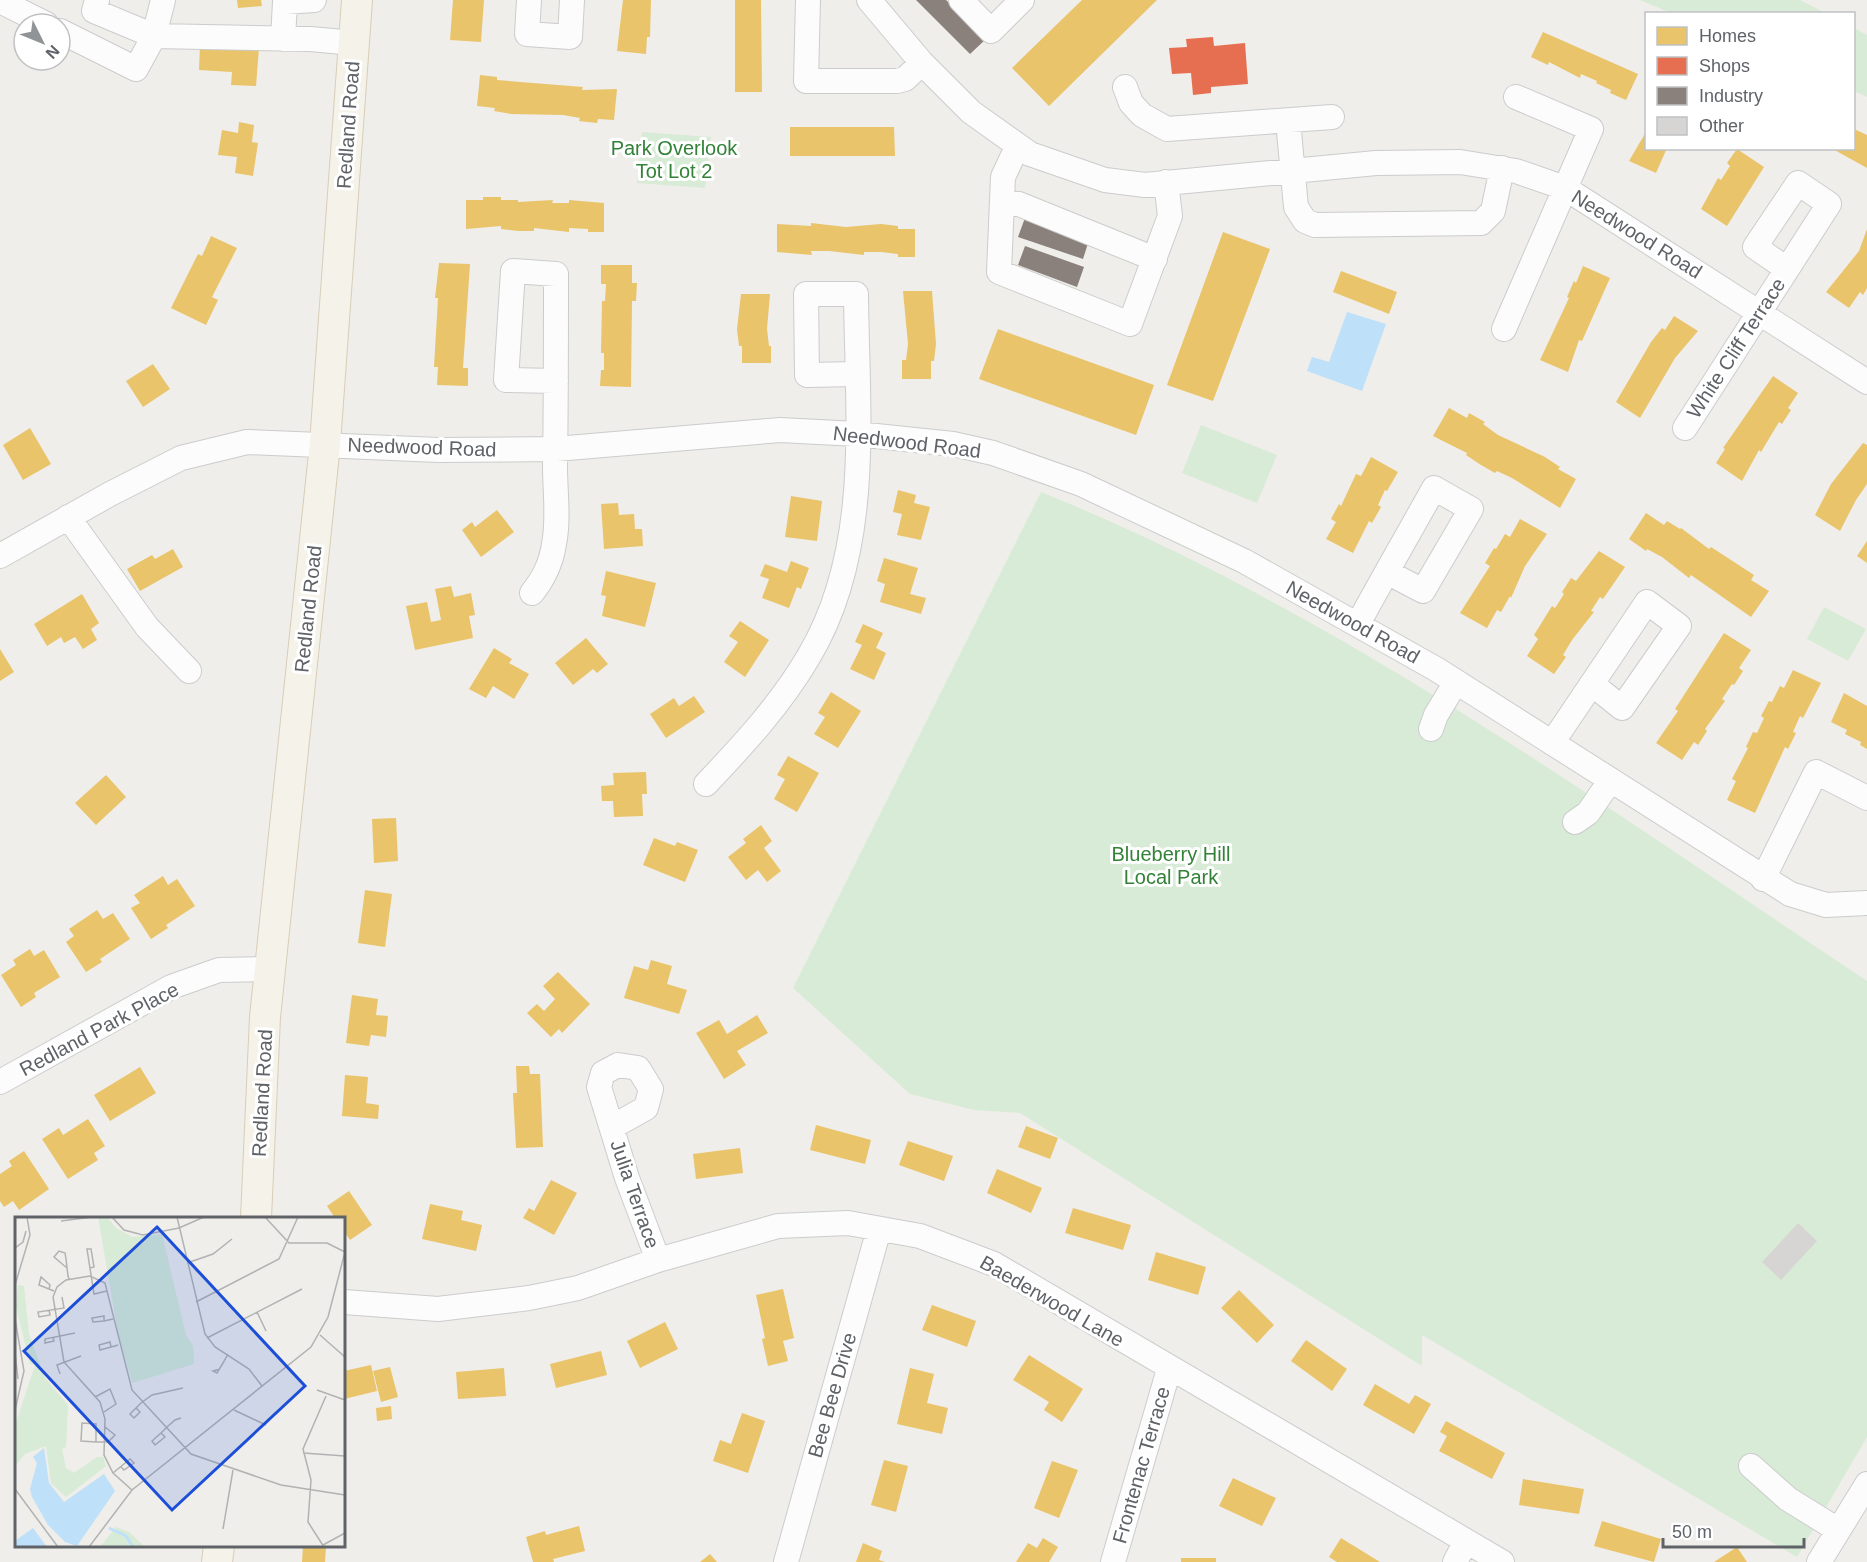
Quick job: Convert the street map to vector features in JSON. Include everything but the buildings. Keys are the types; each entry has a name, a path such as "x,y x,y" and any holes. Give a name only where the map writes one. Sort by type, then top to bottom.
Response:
{"main road":[{"name":"Redland Road","path":"256,1217 265,1017 325,444 357,0"},
{"path":"217,1562 219,1547"}],"street":[{"path":"97,0 94,11 154,36 354,43"},
{"path":"72,37 136,69 154,36 163,0"},
{"path":"283,39 285,2 314,0"},
{"path":"529,0 527,34 570,37 572,0"},
{"path":"808,0 806,81 897,81 905,79 922,63"},
{"name":"Needwood Road","path":"869,0 922,63 971,112 1017,147 1030,154 1105,180 1145,185 1294,169 1376,163 1460,162 1516,171 1565,188 1760,311 1867,382"},
{"path":"961,0 991,31 1022,0"},
{"path":"0,1 22,12"},
{"path":"1125,87 1131,103 1142,116 1167,129 1332,117"},
{"path":"1504,329 1591,129 1516,97"},
{"path":"1288,121 1296,207 1305,221 1315,225 1481,223 1493,211 1502,168"},
{"path":"1017,147 1003,177 999,272 1130,324 1170,216 1166,182"},
{"path":"1002,203 1019,204 1155,259"},
{"name":"White Cliff Terrace","path":"1685,428 1787,268"},
{"path":"532,593 546,576 555,543 556,449 556,381 556,274 513,272 506,380 556,381"},
{"path":"706,784 756,731 785,694 810,655 829,618 849,546 857,434 857,374"},
{"name":"Needwood Road","path":"0,556 68,517 181,458 247,442 439,450 556,449 780,430 857,434 953,444 993,453 1081,484 1244,561 1358,624 1455,682 1790,894 1826,905 1867,903"},
{"path":"68,517 147,627 189,671"},
{"path":"1358,624 1387,572"},
{"path":"1431,729 1436,715 1455,682"},
{"path":"1552,743 1592,684"},
{"path":"1763,879 1816,772 1867,798"},
{"path":"1575,822 1588,813 1610,781"},
{"name":"Redland Park Place","path":"0,1082 171,987 219,970 270,969"},
{"name":"Julia Terrace","path":"612,1127 658,1260"},
{"name":"Baederwood Lane","path":"345,1302 438,1309 529,1298 578,1288 658,1260 778,1226 848,1223 920,1236 994,1264 1169,1368 1460,1551 1502,1562"},
{"name":"Bee Bee Drive","path":"786,1562 879,1228"},
{"name":"Frontenac Terrace","path":"1113,1562 1169,1368"},
{"path":"1751,1466 1788,1499 1838,1530"},
{"path":"1819,1562 1867,1484"}],"green space":[{"path":"1640,0 1800,0 1823,12 1669,12"},
{"path":"1855,29 1867,35 1867,97 1855,91"},
{"name":"Park Overlook Tot Lot 2","path":"642,132 711,137 705,188 637,183"},
{"path":"1201,425 1277,455 1257,503 1182,473"},
{"name":"Blueberry Hill Local Park","path":"1041,492 1151,540 1258,594 1363,653 1466,715 1567,780 1867,981 1867,1437 1797,1557 1422,1335 1422,1366 1020,1113 974,1110 910,1094 793,988"},
{"path":"1824,607 1866,629 1848,661 1807,639"}],"water":[{"path":"1347,312 1386,324 1362,391 1307,371 1312,357 1329,362"}]}
